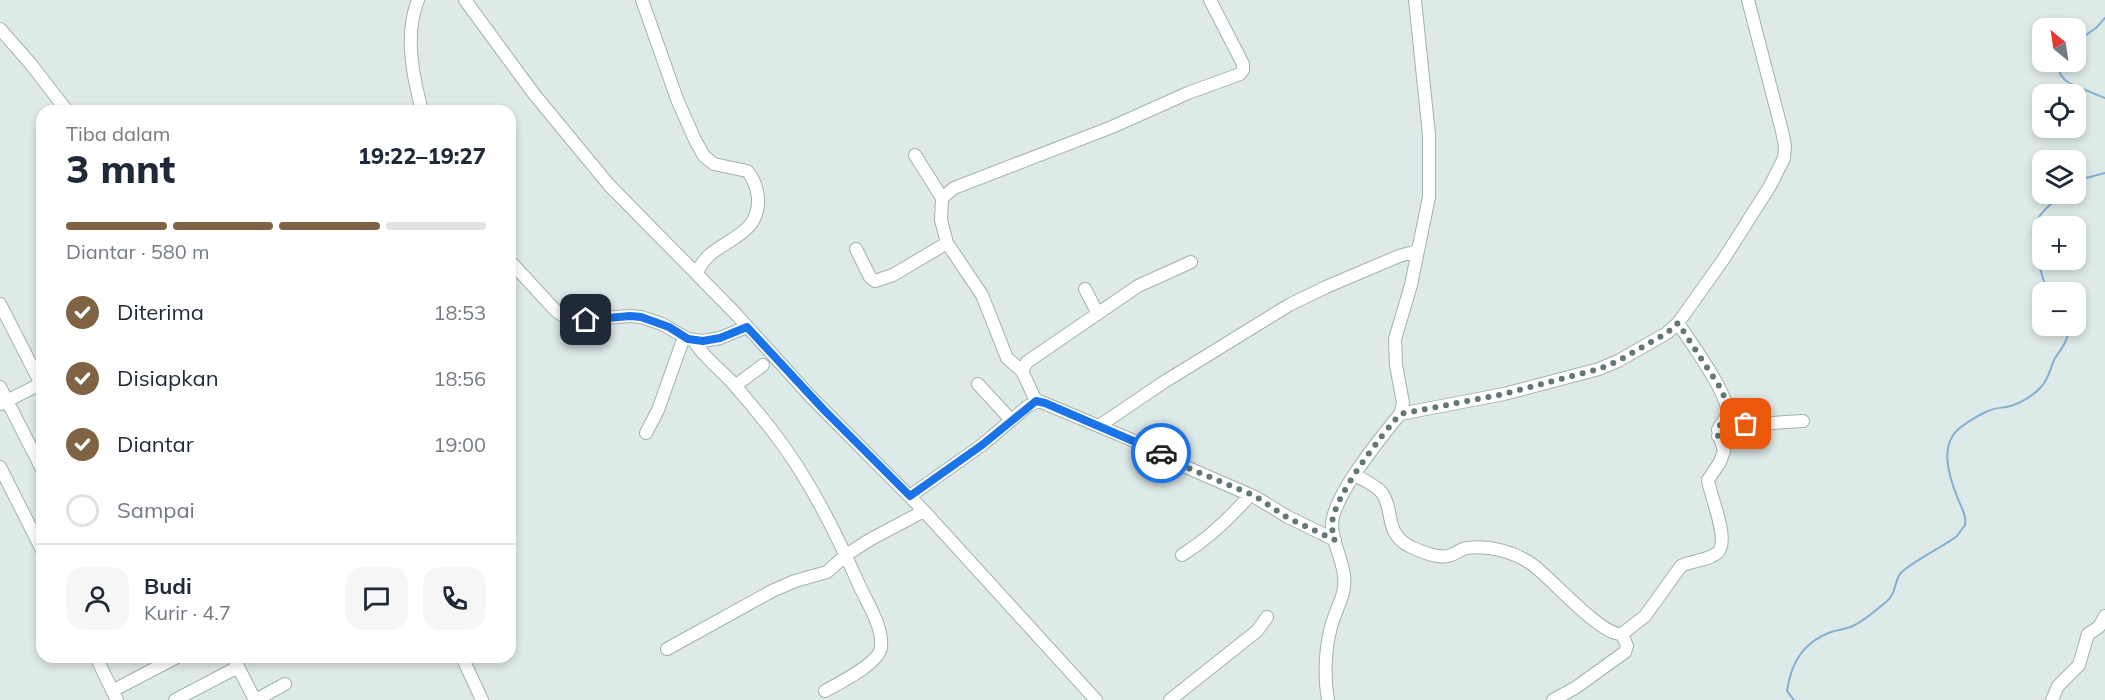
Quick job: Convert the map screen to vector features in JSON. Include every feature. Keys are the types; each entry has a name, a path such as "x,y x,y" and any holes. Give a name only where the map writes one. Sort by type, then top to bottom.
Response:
{"street":[{"path":"418,0 411,26 411,46 421,105"},
{"path":"465,0 534,94 603,177 826,412 910,496 1096,700"},
{"path":"642,0 673,88 699,148 704,156 714,164 750,173 758,193 757,211 748,230 703,261 697,274"},
{"path":"942,198 947,192 959,186 1112,127 1188,93 1240,74 1243,64 1210,0"},
{"path":"1328,700 1326,690 1328,647 1331,628 1344,591 1342,562 1332,526 1335,509 1355,475 1400,414 1403,403 1396,365 1395,339 1411,285 1428,197 1429,135 1415,0"},
{"path":"1400,414 1504,394 1599,369 1618,361 1667,333 1678,323 1723,260 1770,186 1784,158 1785,146 1782,131 1748,0"},
{"path":"0,29 62,105"},
{"path":"915,155 942,198 941,220 947,243 982,295 1007,358 1022,371 1036,401"},
{"path":"856,249 870,277 875,281 893,275 947,243"},
{"path":"1099,426 1164,382 1289,305 1326,286 1417,251"},
{"path":"1022,371 1028,362 1138,286 1191,262"},
{"path":"516,267 562,315 577,320 641,317 669,327 688,339 735,386 773,432 812,489 846,555 878,627 881,647 877,656 864,667 825,691"},
{"path":"1085,290 1098,314"},
{"path":"0,304 36,373"},
{"path":"1355,475 1381,490 1396,534 1410,546 1442,557 1449,557 1459,550 1472,548 1508,551 1535,566 1563,593 1612,633 1622,634 1645,616 1682,566 1715,555 1720,549 1721,532 1708,480 1720,462 1724,451 1718,436 1719,427 1727,414 1725,399 1678,323"},
{"path":"688,339 710,340 747,327"},
{"path":"646,433 688,339"},
{"path":"735,386 763,365"},
{"path":"978,384 1011,420"},
{"path":"0,387 4,403 36,459"},
{"path":"4,403 36,387"},
{"path":"910,496 982,445 1036,401 1151,448 1186,467 1250,495 1288,518 1335,540"},
{"path":"1718,436 1739,425 1803,421"},
{"path":"0,467 36,538"},
{"path":"1182,555 1218,529 1250,495"},
{"path":"667,649 765,594 795,581 827,572 846,555 871,539 924,511"},
{"path":"2052,700 2058,686 2079,665 2088,634 2099,627 2105,616"},
{"path":"1170,700 1257,631 1267,617"},
{"path":"1553,700 1575,688 1625,651 1627,646 1622,634"},
{"path":"99,663 114,695 167,663"},
{"path":"175,700 233,663"},
{"path":"236,663 256,700 285,684"},
{"path":"465,663 482,700"}],"waterway":[{"path":"2086,35 2105,18"},
{"path":"2060,72 2065,80 2071,84 2105,98"},
{"path":"2086,178 2105,173"},
{"path":"2045,282 2036,251 2033,229 2041,214 2051,204"},
{"path":"1794,700 1787,691 1789,681 1795,663 1806,648 1821,636 1853,626 1870,615 1889,599 1898,577 1904,570 1957,536 1965,525 1964,515 1949,471 1948,451 1954,434 1974,418 1990,410 2025,400 2038,390 2044,384 2068,336"}],"way so far":[{"path":"1161,453 1186,467 1255,496 1288,518 1335,540 1332,526 1338,501 1400,414 1504,394 1599,369 1618,361 1667,333 1678,323 1723,392 1728,410 1726,418 1720,424 1718,436 1734,427 1746,424"}],"route":[{"path":"586,320 641,317 669,327 688,339 703,341 720,338 747,327 862,450 910,496 982,445 1036,401 1161,453"}]}
